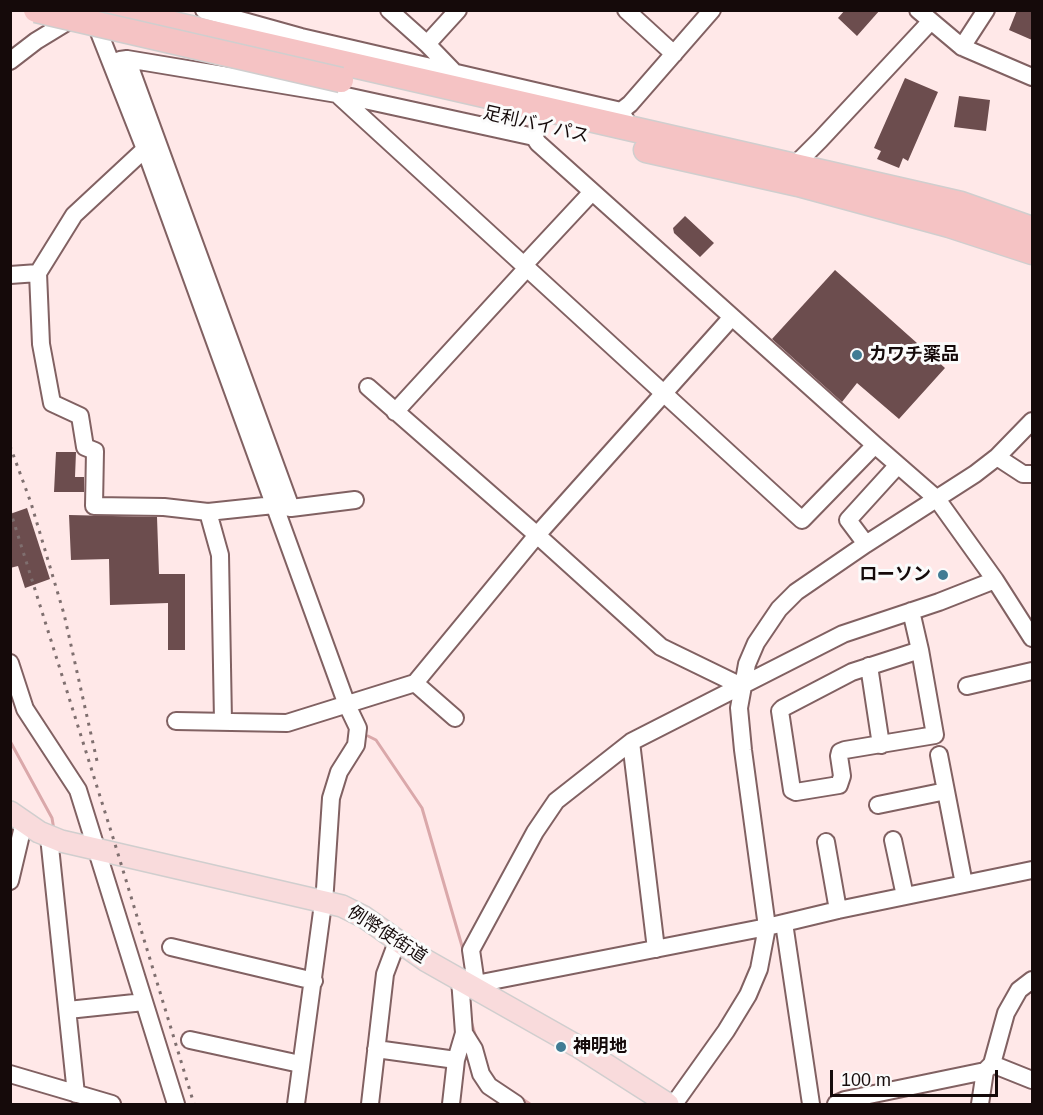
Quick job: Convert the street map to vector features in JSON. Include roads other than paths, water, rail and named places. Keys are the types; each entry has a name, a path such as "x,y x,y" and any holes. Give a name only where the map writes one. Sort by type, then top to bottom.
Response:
{"highway":[{"name":"足利バイパス","path":"36,10 342,79 626,120 795,165 961,204 1032,229"},
{"name":"足利バイパス","path":"112,10 342,79 537,131 798,184 949,225 1032,252"}],"main road":[{"name":"例幣使街道","path":"17,817 49,837 323,900 352,911 425,960 577,1046 668,1104"}],"street":[{"path":"10,61 36,41 90,10 120,60 282,507 347,705 358,728 358,738 334,787 314,981 304,1055 300,1064 296,1104"},
{"path":"204,10 301,37 591,102 626,120 630,104 712,10"},
{"path":"389,10 455,73"},
{"path":"427,44 458,10"},
{"path":"626,10 674,54"},
{"path":"962,47 986,10"},
{"path":"795,165 820,140 925,16 962,47 1032,77"},
{"path":"120,60 342,79 525,266 802,520 875,445"},
{"path":"120,60 145,149 282,507"},
{"path":"537,131 538,143 937,499 995,580 1032,638"},
{"path":"145,149 74,215 38,273 41,344 52,403 80,416 85,447 95,452 94,506 164,507 208,512 355,500"},
{"path":"395,411 592,192"},
{"path":"10,275 38,273"},
{"path":"176,721 287,723 415,683 537,535 732,317"},
{"path":"368,387 661,647 733,682 743,684"},
{"path":"674,1104 726,1031 748,995 759,969 767,927 739,708 747,664 756,643 779,609 796,592 998,457 1032,421"},
{"path":"998,457 1023,474 1032,474"},
{"path":"866,544 848,520 898,465"},
{"path":"208,512 220,555 223,721"},
{"path":"451,1104 456,1060 464,1034 471,950 535,832 556,801 631,742 743,684 843,634 995,580"},
{"path":"911,611 920,650 935,735 840,752 842,781 839,785 796,792 792,790 780,711 845,674 920,650"},
{"path":"10,663 25,709 78,790 176,1104"},
{"path":"869,666 881,745"},
{"path":"967,686 1032,671"},
{"path":"415,683 455,718"},
{"path":"631,742 656,949"},
{"path":"939,755 964,884"},
{"path":"878,805 946,791"},
{"path":"10,881 17,817"},
{"path":"49,837 68,1010 69,1097"},
{"path":"893,840 905,896"},
{"path":"826,842 838,910"},
{"path":"467,982 767,927 1032,870"},
{"path":"784,923 811,1104"},
{"path":"370,1104 385,974 397,942"},
{"path":"171,947 314,981"},
{"path":"980,1104 989,1068 1012,1000 1019,990 1032,980"},
{"path":"68,1010 144,1002"},
{"path":"464,1034 474,1049 481,1074 489,1086 516,1104"},
{"path":"190,1040 300,1064"},
{"path":"376,1048 456,1060"},
{"path":"836,1104 845,1100 989,1068 1032,1080"},
{"path":"10,1074 69,1097 112,1104"}],"waterway":[{"path":"368,736 376,740 422,808 464,953"},
{"path":"10,741 52,818 54,830"},
{"path":"471,1021 476,1038"},
{"path":"521,1098 530,1104"}],"railway":[{"path":"10,446 31,503 64,614 97,761"},
{"path":"10,510 194,1104"}],"place":[{"name":"カワチ薬品","path":"857,355"},
{"name":"ローソン","path":"943,575"},
{"name":"神明地","path":"561,1047"}]}
